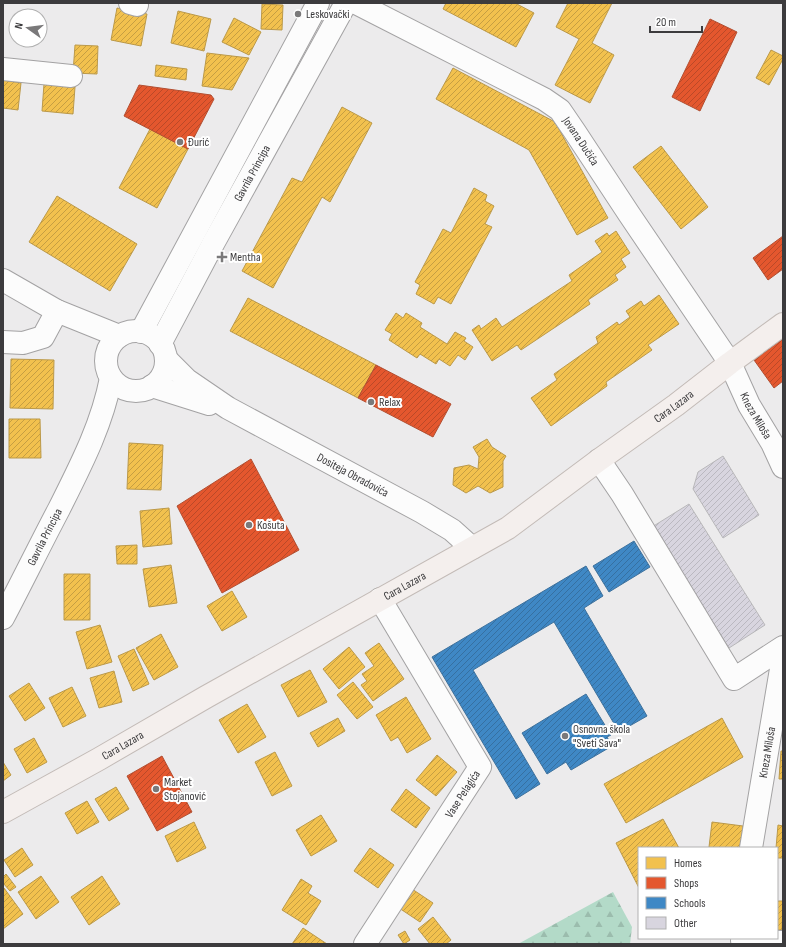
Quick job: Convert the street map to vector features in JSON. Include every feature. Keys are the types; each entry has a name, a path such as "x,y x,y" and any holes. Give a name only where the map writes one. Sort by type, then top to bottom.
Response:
{"main road":[{"name":"Cara Lazara","path":"3,812 508,528 783,324"}],"street":[{"name":"Gavrila Principa","path":"141,332 318,3"},
{"name":"Gavrila Principa","path":"163,352 214,242 346,3"},
{"name":"Jovana Dučića","path":"356,3 544,99 560,110 730,363"},
{"path":"3,69 71,76"},
{"path":"3,280 57,311 119,336"},
{"path":"3,342 23,343 43,337 57,311"},
{"path":"57,311 106,356"},
{"path":"141,332 155,338 163,352 165,367 163,374 158,381 145,389 122,389 110,378 106,364 108,348 119,336 126,333 141,332"},
{"name":"Dositeja Obradovića","path":"163,352 187,380 228,408 422,512 452,530 472,548"},
{"name":"Kneza Miloša","path":"730,363 749,405 772,443 783,466"},
{"name":"Gavrila Principa","path":"3,618 85,456 107,399 110,378"},
{"name":"Gavrila Principa","path":"85,456 120,407 145,389"},
{"name":"Dositeja Obradovića","path":"145,389 228,408"},
{"path":"599,460 622,494 734,679 783,647"},
{"name":"Vase Pelagića","path":"365,944 480,767 380,599"},
{"name":"Kneza Miloša","path":"751,847 775,746 783,657"},
{"path":"742,941 783,942"}],"green space":[{"path":"613,892 632,927 630,944 518,944"}],"building: Homes":[{"path":"446,3 515,3 534,13 516,47 443,9"},
{"path":"568,3 612,3 592,43 614,55 590,103 555,85 579,39 556,27"},
{"path":"262,4 283,5 282,30 261,29"},
{"path":"117,8 147,14 141,46 111,40"},
{"path":"178,11 211,19 204,51 171,43"},
{"path":"234,18 261,32 249,55 222,42"},
{"path":"75,45 98,46 97,74 73,73"},
{"path":"771,50 783,56 783,59 769,85 756,78"},
{"path":"207,53 249,58 232,90 202,86"},
{"path":"156,65 187,69 186,80 155,76"},
{"path":"453,68 555,122 608,218 577,235 529,150 436,99"},
{"path":"3,80 21,83 18,110 3,108"},
{"path":"44,84 75,87 73,114 42,111"},
{"path":"342,107 372,123 330,202 322,197 273,288 242,271 292,178 302,182"},
{"path":"150,129 188,149 157,208 119,188"},
{"path":"661,146 708,207 681,229 633,167"},
{"path":"474,188 487,195 485,201 494,206 485,224 492,227 451,304 438,297 434,304 416,294 420,285 415,282 443,229 451,233"},
{"path":"57,196 137,244 110,291 29,242"},
{"path":"616,231 630,253 621,259 626,267 615,275 618,280 588,300 590,304 521,350 517,345 492,361 472,330 479,325 481,329 496,318 502,327 572,281 569,275 602,252 595,241 607,233 609,236"},
{"path":"659,295 679,324 648,345 652,350 606,382 607,386 551,426 531,398 557,380 554,374 598,343 596,337 617,322 619,325 630,317 626,311 641,301 644,306"},
{"path":"248,298 376,365 358,398 230,331"},
{"path":"396,313 403,318 406,313 422,323 420,327 447,344 455,332 466,338 464,341 473,347 465,360 458,355 450,366 439,359 436,364 420,354 417,358 389,340 392,334 385,330"},
{"path":"11,359 54,360 53,409 10,408"},
{"path":"9,419 40,419 41,458 9,458"},
{"path":"487,439 492,447 506,456 503,461 503,487 490,493 478,486 466,493 453,485 454,468 469,465 478,469 479,457 473,447"},
{"path":"129,443 163,445 161,490 127,489"},
{"path":"169,508 172,544 143,547 140,511"},
{"path":"137,545 137,564 117,564 116,546"},
{"path":"171,565 177,603 149,607 143,569"},
{"path":"64,574 90,574 90,620 64,620"},
{"path":"232,591 247,617 222,631 207,606"},
{"path":"100,625 112,662 87,669 76,632"},
{"path":"161,634 178,667 154,680 136,648"},
{"path":"379,643 404,679 373,701 361,685 367,681 362,674 374,666 365,653"},
{"path":"349,647 365,667 339,689 323,669"},
{"path":"134,649 149,684 133,691 118,656"},
{"path":"310,670 327,702 298,717 281,685"},
{"path":"114,671 122,702 99,708 90,678"},
{"path":"353,682 373,707 357,719 337,695"},
{"path":"29,683 45,708 25,721 9,696"},
{"path":"72,687 86,716 63,727 49,698"},
{"path":"406,697 431,739 407,753 398,737 391,741 376,715"},
{"path":"247,704 266,737 238,753 219,720"},
{"path":"338,718 345,731 318,747 310,733"},
{"path":"722,718 743,757 626,823 604,784"},
{"path":"34,738 47,762 27,773 14,749"},
{"path":"781,751 783,751 783,779 779,779"},
{"path":"275,752 292,786 272,796 255,762"},
{"path":"437,755 457,772 436,796 416,780"},
{"path":"3,762 11,775 3,781"},
{"path":"116,787 129,809 109,821 95,799"},
{"path":"406,789 430,808 416,828 391,810"},
{"path":"87,801 99,822 77,834 65,813"},
{"path":"321,815 337,841 311,856 296,830"},
{"path":"663,819 678,847 638,847 638,886 616,843"},
{"path":"194,822 206,848 177,862 165,836"},
{"path":"712,822 743,826 741,847 709,847"},
{"path":"778,825 783,826 783,858 778,858 778,847 776,847"},
{"path":"22,848 33,865 15,877 4,860"},
{"path":"370,848 394,865 378,888 354,871"},
{"path":"6,874 16,887 10,891 3,883 3,877"},
{"path":"41,876 59,902 36,919 18,892"},
{"path":"102,876 120,904 89,925 71,897"},
{"path":"301,879 312,886 308,893 321,901 306,925 282,910"},
{"path":"4,888 23,914 3,929 3,889"},
{"path":"412,889 433,903 420,922 399,908"},
{"path":"778,901 783,901 782,930 778,930"},
{"path":"433,917 451,940 446,944 430,944 418,929"},
{"path":"303,928 327,944 292,944"},
{"path":"405,931 410,940 404,944 398,935"}],"building: Shops":[{"path":"710,19 737,32 700,111 672,97"},
{"path":"139,85 211,95 214,99 188,149 124,116"},
{"path":"783,236 783,269 768,280 753,258"},
{"path":"783,339 783,381 774,388 754,360"},
{"path":"376,365 451,404 433,437 358,398"},
{"path":"251,459 299,550 222,593 177,506"},
{"path":"162,756 192,812 157,831 127,776"}],"building: Schools":[{"path":"634,541 650,567 609,592 593,566"},
{"path":"586,566 603,596 584,608 647,716 619,732 554,622 473,670 540,784 516,799 432,657"},
{"path":"586,694 611,735 607,737 612,746 571,770 566,762 547,774 522,733"}],"building: Other":[{"path":"723,456 759,515 723,538 693,489 698,472"},
{"path":"689,504 765,625 729,648 652,527"}],"place":[{"name":"Leskovački","path":"298,14"},
{"name":"Đurić","path":"180,142"},
{"name":"Mentha","path":"222,257"},
{"name":"Relax","path":"371,402"},
{"name":"Košuta","path":"249,525"},
{"name":"Osnovna škola \"Sveti Sava\"","path":"565,736"},
{"name":"Market Stojanović","path":"156,789"}]}
